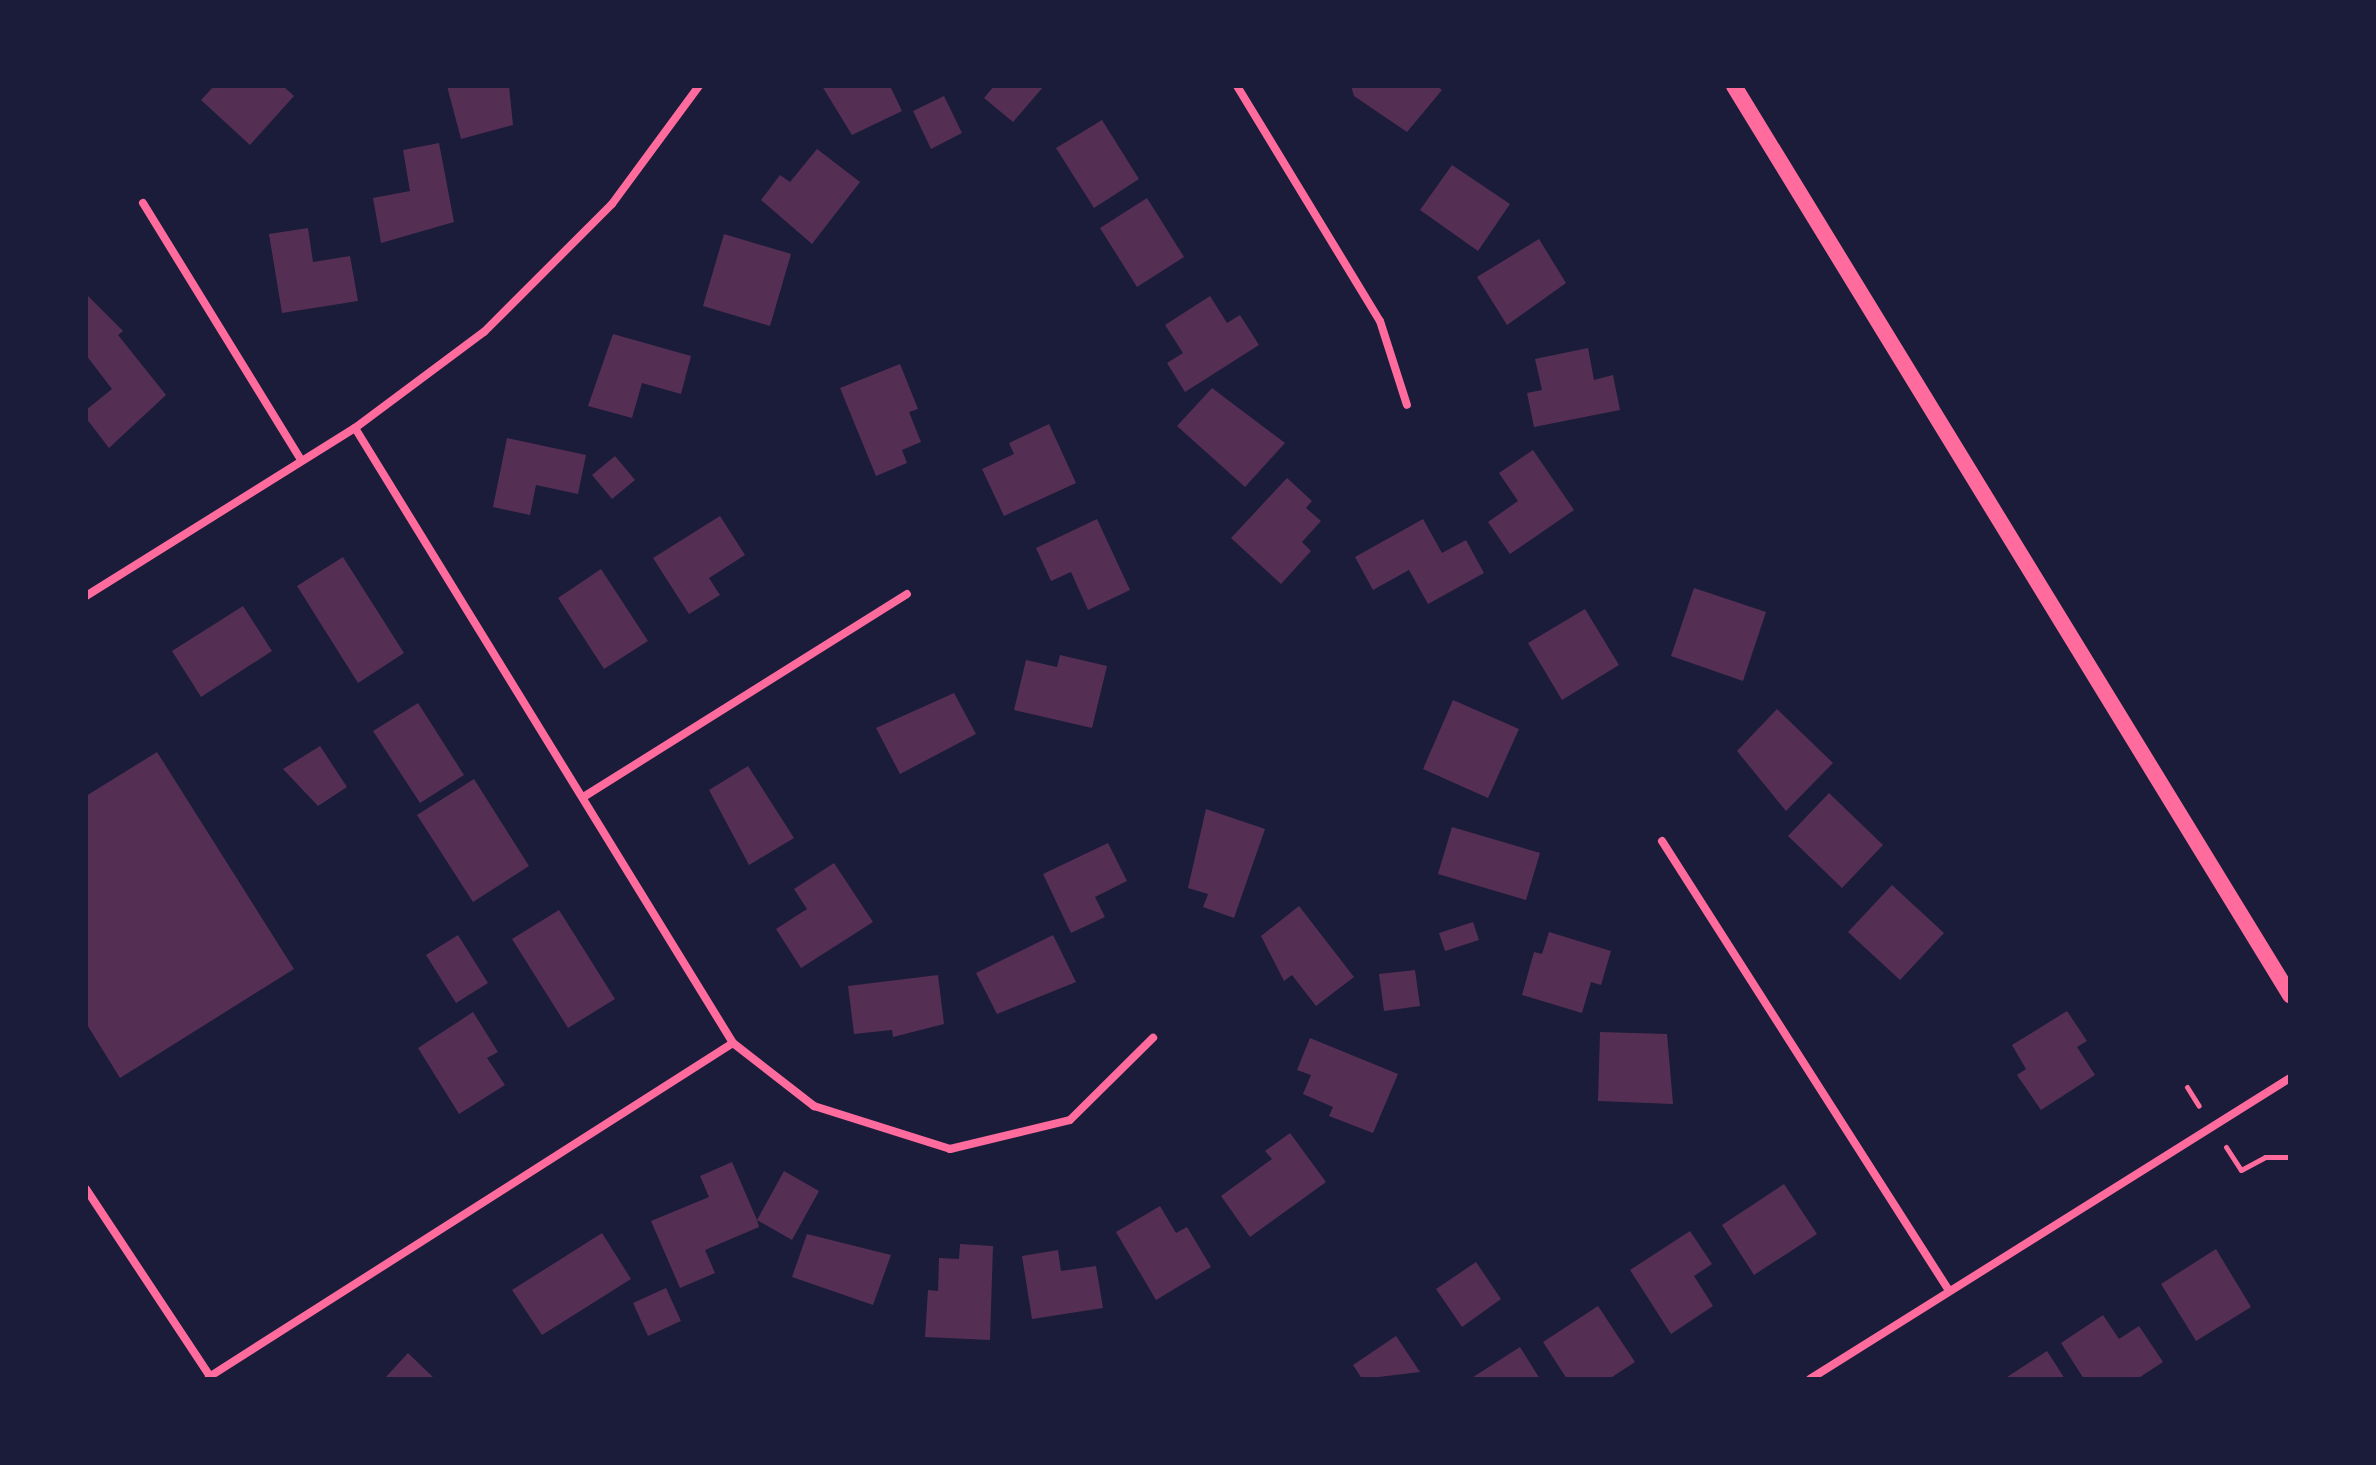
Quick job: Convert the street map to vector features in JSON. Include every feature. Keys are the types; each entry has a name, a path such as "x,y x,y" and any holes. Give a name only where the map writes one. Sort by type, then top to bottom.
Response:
{"main road":[{"path":"1734,86 2290,995"}],"street":[{"path":"86,596 355,428 484,332 602,215 699,86"},
{"path":"1237,86 1380,321 1407,405"},
{"path":"143,203 301,460"},
{"path":"355,428 585,796 733,1043 814,1106 950,1149 1070,1120 1153,1038"},
{"path":"585,796 907,594"},
{"path":"1662,841 1948,1289"},
{"path":"86,1189 210,1378 733,1043"},
{"path":"1810,1379 1948,1289 2290,1078"}],"building":[{"path":"214,86 283,86 294,96 250,145 201,100"},
{"path":"447,86 509,86 513,125 461,139"},
{"path":"822,86 890,86 902,111 852,135"},
{"path":"994,86 1044,86 1013,122 984,98"},
{"path":"1351,86 1437,86 1442,90 1407,132 1354,96"},
{"path":"944,96 962,133 931,149 913,111"},
{"path":"1102,120 1139,179 1094,208 1056,148"},
{"path":"439,143 454,222 381,243 373,198 410,191 403,150"},
{"path":"817,149 860,182 812,244 761,200 780,175 790,182"},
{"path":"1452,165 1510,204 1478,251 1420,210"},
{"path":"1147,198 1184,257 1137,287 1100,228"},
{"path":"308,228 313,262 350,256 358,301 282,313 269,234"},
{"path":"724,234 791,254 770,326 703,306"},
{"path":"1539,239 1566,283 1507,325 1477,277"},
{"path":"86,294 123,331 118,335 166,395 109,448 86,418 86,410 112,389 86,355"},
{"path":"1210,296 1227,323 1240,315 1259,345 1185,392 1167,363 1183,353 1165,325"},
{"path":"613,334 691,356 681,394 642,383 632,418 588,406"},
{"path":"1588,348 1594,380 1613,375 1620,410 1534,427 1527,393 1542,390 1535,359"},
{"path":"900,364 918,409 909,412 921,442 902,450 907,463 876,476 840,388"},
{"path":"1212,388 1285,443 1245,487 1177,426"},
{"path":"1049,424 1076,483 1004,516 982,469 1014,454 1009,443"},
{"path":"507,438 586,455 578,494 536,485 530,515 493,507"},
{"path":"1533,450 1574,510 1510,554 1488,522 1518,501 1499,473"},
{"path":"615,456 635,480 612,499 592,475"},
{"path":"1287,478 1312,501 1306,508 1321,521 1302,542 1311,551 1281,584 1231,538"},
{"path":"720,516 745,555 709,578 720,595 689,614 653,558"},
{"path":"1097,519 1130,590 1088,610 1071,572 1051,581 1036,548"},
{"path":"1423,519 1442,553 1466,540 1484,573 1428,604 1409,570 1373,590 1355,557"},
{"path":"343,557 404,653 358,683 297,586"},
{"path":"601,569 648,641 604,669 558,598"},
{"path":"1694,588 1766,612 1743,681 1671,656"},
{"path":"243,606 272,651 201,697 172,651"},
{"path":"1585,609 1619,665 1562,700 1528,643"},
{"path":"1060,655 1107,666 1092,728 1014,710 1026,660 1057,667"},
{"path":"954,693 976,734 900,774 876,728"},
{"path":"1453,700 1519,729 1488,798 1423,769"},
{"path":"418,703 464,775 420,803 373,731"},
{"path":"1777,709 1833,763 1786,811 1737,751"},
{"path":"320,746 347,787 318,806 283,769"},
{"path":"157,752 294,969 120,1078 86,1023 86,796"},
{"path":"748,766 794,838 749,865 709,790"},
{"path":"474,779 529,866 473,902 417,815"},
{"path":"1829,793 1883,845 1842,888 1788,836"},
{"path":"1206,809 1265,829 1234,918 1203,907 1208,894 1188,888"},
{"path":"1452,827 1540,853 1526,900 1438,874"},
{"path":"1108,843 1127,881 1095,897 1105,917 1071,933 1043,874"},
{"path":"834,863 873,922 801,968 776,929 807,909 794,889"},
{"path":"1892,885 1944,933 1900,980 1848,932"},
{"path":"1299,906 1354,977 1316,1006 1292,975 1284,981 1261,936"},
{"path":"559,910 615,999 568,1028 512,939"},
{"path":"1473,922 1479,940 1445,951 1439,933"},
{"path":"1549,932 1611,951 1601,985 1591,982 1582,1013 1522,995 1534,952 1542,954"},
{"path":"458,935 488,983 456,1003 426,955"},
{"path":"1053,935 1076,982 997,1014 976,973"},
{"path":"1415,970 1420,1006 1384,1011 1379,974"},
{"path":"938,975 944,1024 893,1037 892,1030 854,1034 848,986"},
{"path":"2067,1011 2087,1041 2077,1047 2095,1075 2041,1110 2017,1075 2026,1069 2012,1045"},
{"path":"473,1012 498,1052 487,1058 505,1085 459,1114 418,1048"},
{"path":"1600,1032 1667,1034 1673,1104 1598,1101"},
{"path":"1310,1038 1398,1074 1373,1133 1329,1116 1333,1107 1303,1094 1311,1075 1297,1070"},
{"path":"1290,1133 1326,1182 1250,1237 1221,1196 1272,1159 1265,1151"},
{"path":"732,1162 759,1227 705,1250 715,1273 680,1288 651,1221 709,1197 700,1176"},
{"path":"784,1171 819,1191 792,1240 757,1220"},
{"path":"1784,1184 1817,1234 1754,1275 1722,1225"},
{"path":"1160,1206 1176,1233 1187,1227 1211,1267 1156,1300 1116,1232"},
{"path":"1690,1231 1712,1264 1694,1276 1713,1306 1671,1334 1630,1270"},
{"path":"602,1233 631,1279 542,1335 512,1290"},
{"path":"807,1234 891,1255 873,1305 792,1277"},
{"path":"960,1244 993,1246 990,1340 925,1337 928,1290 938,1291 939,1258 959,1259"},
{"path":"2216,1249 2251,1307 2196,1341 2161,1284"},
{"path":"1058,1250 1061,1271 1096,1266 1103,1308 1032,1319 1022,1256"},
{"path":"1476,1262 1501,1299 1462,1327 1436,1289"},
{"path":"666,1288 681,1321 648,1336 633,1303"},
{"path":"1598,1306 1635,1362 1609,1379 1567,1379 1543,1342"},
{"path":"2103,1315 2119,1339 2139,1326 2163,1362 2137,1379 2084,1379 2061,1343"},
{"path":"1396,1336 1420,1372 1362,1379 1353,1365"},
{"path":"1520,1347 1540,1379 1470,1379"},
{"path":"2047,1351 2065,1379 2004,1379"},
{"path":"408,1353 435,1379 384,1379"}]}
